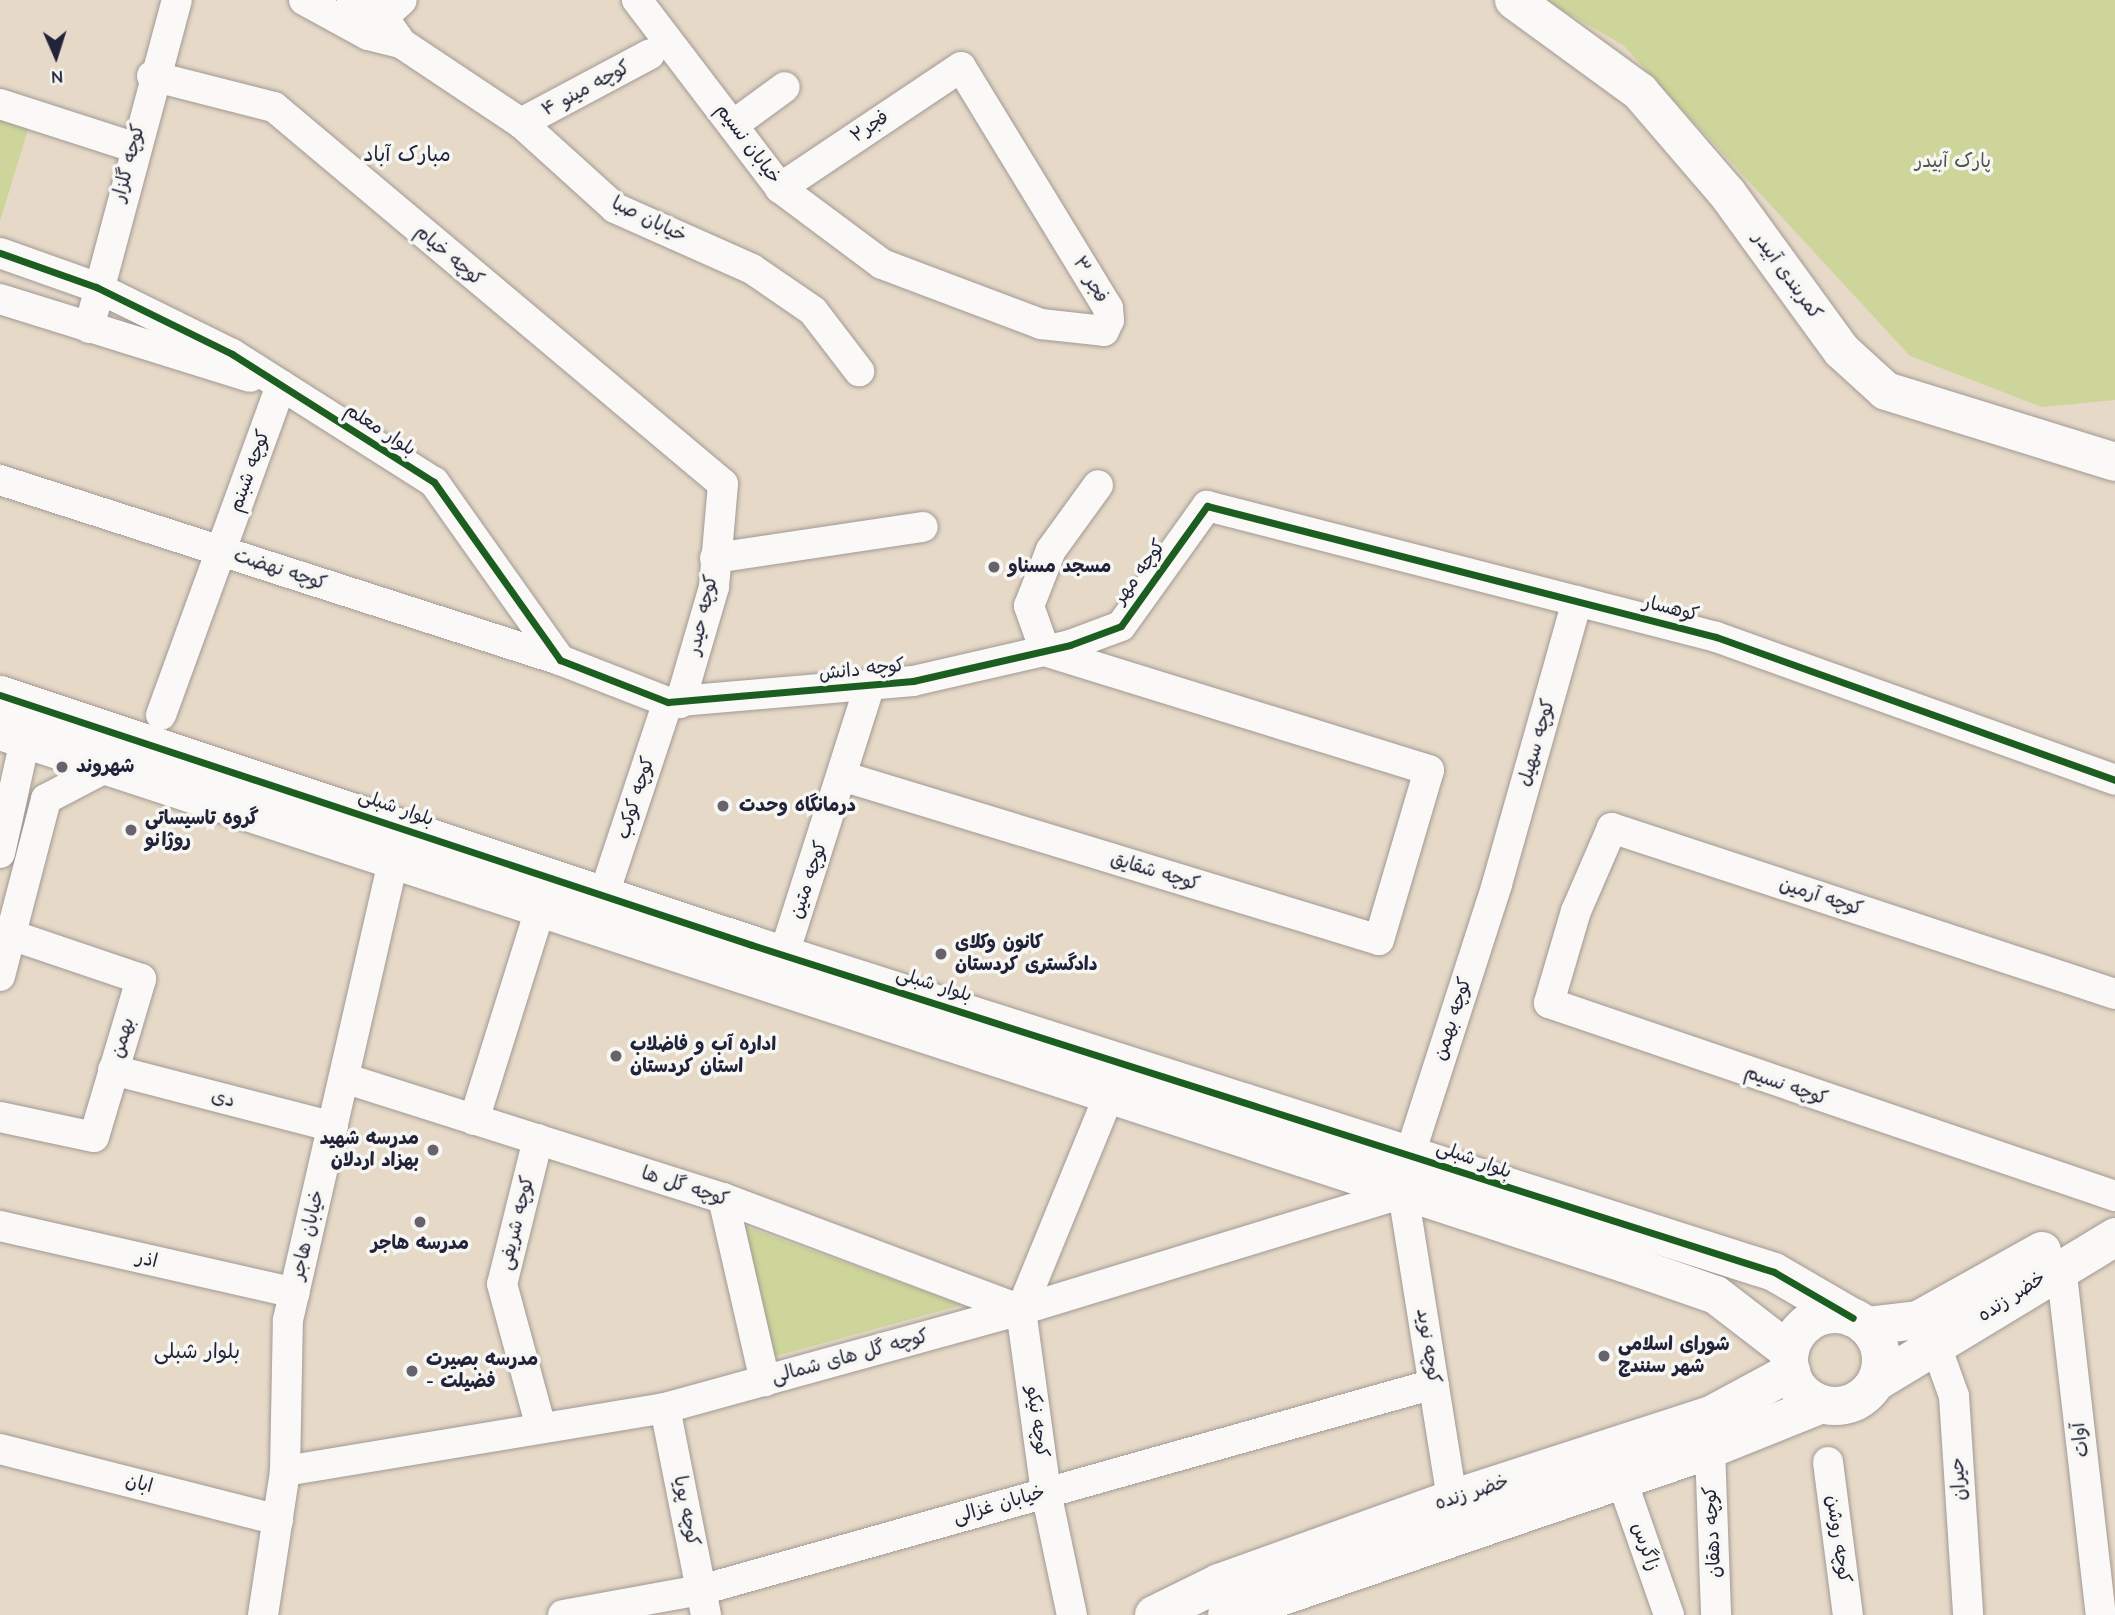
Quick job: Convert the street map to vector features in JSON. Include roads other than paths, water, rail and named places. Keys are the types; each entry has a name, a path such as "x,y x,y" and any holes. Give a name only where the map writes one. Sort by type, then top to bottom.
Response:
{"street":[{"name":"کوچه گلزار","path":"89,328 96,287 152,76 177,0"},
{"name":"خیابان صبا","path":"304,0 368,35 401,43 521,124 615,208 752,269 813,311 859,371"},
{"name":"خیابان صبا","path":"352,0 392,8 401,43"},
{"name":"خیابان نسیم","path":"637,0 780,188 882,264"},
{"name":"کمربندی آبیدر","path":"1514,0 1640,92 1727,192 1842,351 1886,391 2115,462"},
{"name":"کوچه مینو ۴","path":"521,124 650,54"},
{"name":"فجر۲","path":"780,188 961,67"},
{"name":"فجر ۳","path":"882,264 1041,324 1104,331 1109,320 1108,308 961,67"},
{"name":"کوچه خیام","path":"152,76 274,107 723,484"},
{"path":"733,125 785,87"},
{"path":"0,104 133,147"},
{"name":"بلوار معلم","path":"0,253 96,287 232,354 434,482 560,660"},
{"name":"بلوار معلم","path":"0,299 281,385"},
{"name":"کوچه شبنم","path":"161,715 281,385"},
{"name":"کوچه نهضت","path":"0,480 560,660"},
{"name":"کوچه حیدر","path":"674,703 714,586 723,484"},
{"path":"1045,651 1029,606 1051,550 1098,485"},
{"name":"کوچه مهر","path":"1045,651 1121,626 1207,506"},
{"name":"کوهسار","path":"1207,506 1716,637 2115,780"},
{"path":"715,558 923,527"},
{"name":"کوچه سهیل","path":"1497,884 1577,601"},
{"name":"کوچه دانش","path":"674,703 870,685 1045,651 1429,770 1408,853"},
{"path":"560,660 674,703"},
{"name":"کوچه متین","path":"783,954 845,777 870,685"},
{"name":"بلوار شبلی","path":"0,695 783,954 1774,1272 1860,1322"},
{"name":"کوچه کوکب","path":"604,894 674,703"},
{"path":"0,852 12,736 540,910 1111,1091 1403,1193 1716,1295 1790,1362 1803,1392 1822,1404 1853,1402 1876,1382 1881,1352 1860,1322 1813,1320 1790,1362"},
{"path":"0,976 46,799 107,767"},
{"name":"کوچه شقایق","path":"845,777 1379,940 1408,853"},
{"name":"کوچه آرمین","path":"1576,911 1612,828 2115,994"},
{"name":"خیابان هاجر","path":"262,1615 285,1471 294,1293 393,860"},
{"name":"کوچه بهمن","path":"1410,1154 1497,884"},
{"path":"474,1119 540,910"},
{"name":"کوچه نسیم","path":"1576,911 1549,1003 2115,1196"},
{"name":"بهمن","path":"0,1117 93,1138 141,979 11,935"},
{"name":"دی","path":"113,1070 332,1127"},
{"name":"کوچه گل ها","path":"344,1078 723,1198 1021,1310"},
{"path":"1021,1310 1111,1091"},
{"name":"کوچه شریفی","path":"538,1139 502,1284 541,1428"},
{"path":"1403,1193 1410,1154"},
{"name":"کوچه گل های شمالی","path":"285,1471 665,1408 1021,1310 1403,1193"},
{"name":"کوچه نوید","path":"1403,1193 1452,1499"},
{"path":"723,1198 765,1381"},
{"name":"خضر زنده","path":"1860,1322 1918,1320 2115,1211"},
{"name":"اذر","path":"0,1226 294,1293"},
{"name":"خضر زنده","path":"1876,1382 2061,1266 2115,1237"},
{"name":"آوات","path":"2061,1266 2101,1615"},
{"name":"کوچه نیکو","path":"1021,1310 1046,1492 1072,1615"},
{"name":"حیران","path":"1936,1346 1954,1396 1968,1615"},
{"name":"خضر زنده","path":"1154,1615 1219,1583 1452,1499 1713,1414 1790,1362"},
{"name":"خیابان غزالی","path":"563,1615 704,1603 1046,1492 1434,1384"},
{"name":"خضر زنده","path":"1227,1615 1710,1449 1822,1404"},
{"name":"کوچه پویا","path":"665,1408 704,1603"},
{"name":"ابان","path":"0,1449 278,1520"},
{"name":"کوچه دهقان","path":"1710,1449 1716,1615"},
{"name":"کوچه روشن","path":"1828,1462 1848,1615"},
{"name":"زاگرس","path":"1621,1478 1669,1615"}],"place":[{"name":"مسجد مسناو","path":"994,567"},
{"name":"شهروند","path":"62,767"},
{"name":"درمانگاه وحدت","path":"723,806"},
{"name":"گروه تاسیساتی روژانو","path":"131,830"},
{"name":"کانون وکلای دادگستری کردستان","path":"941,954"},
{"name":"اداره آب و فاضلاب استان کردستان","path":"616,1056"},
{"name":"مدرسه شهید بهزاد اردلان","path":"433,1150"},
{"name":"مدرسه هاجر","path":"420,1222"},
{"name":"شورای اسلامی شهر سنندج","path":"1604,1356"},
{"name":"مدرسه بصیرت - فضیلت","path":"412,1371"}],"district":[{"name":"مبارک آباد","path":"407,154"},
{"name":"بلوار شبلی","path":"197,1351"}],"park label":[{"name":"پارک آبیدر","path":"1953,162"}]}
